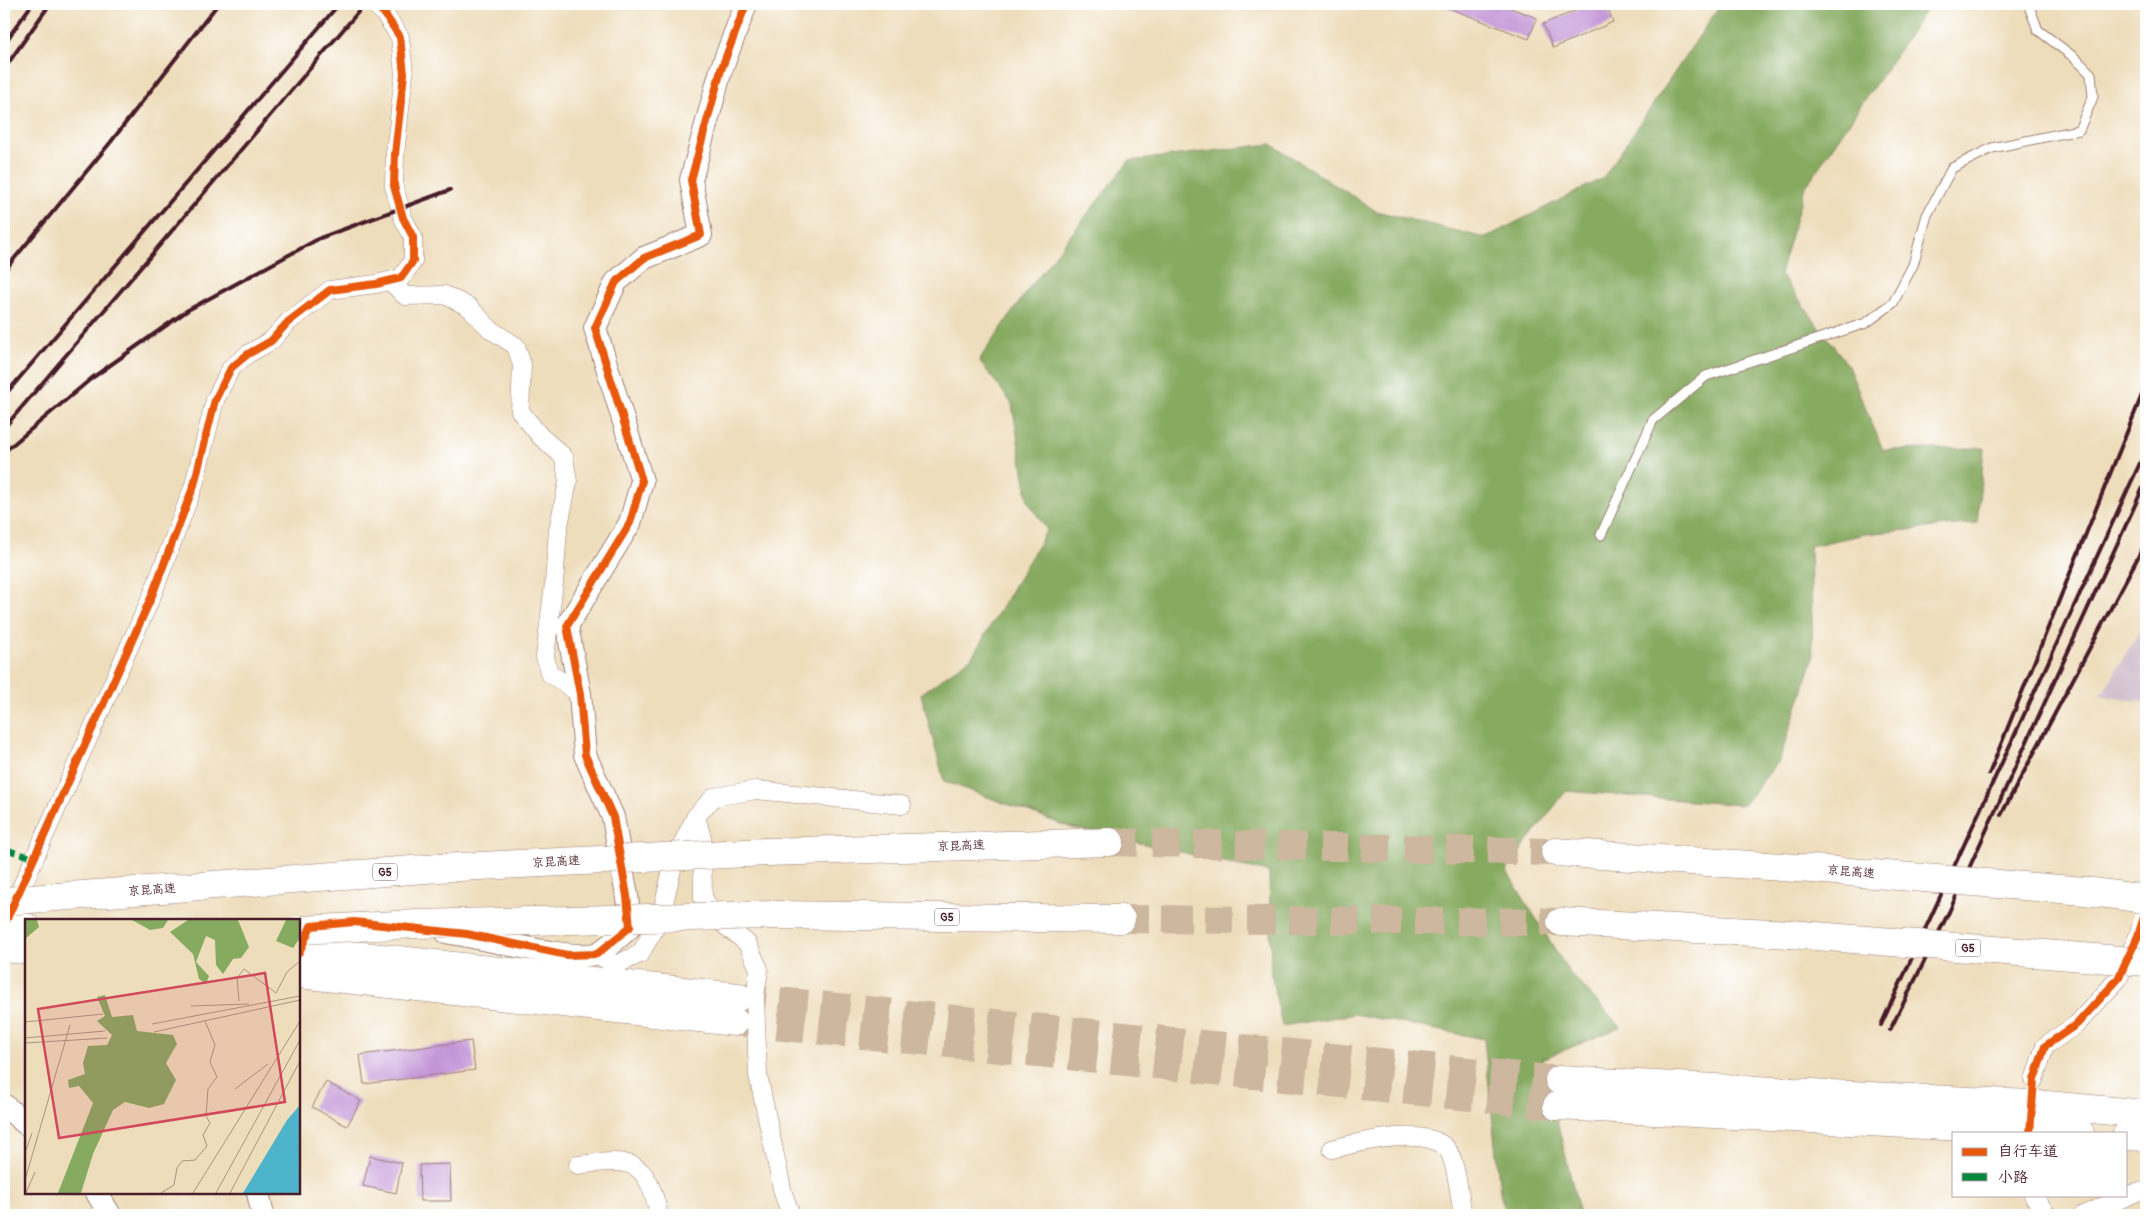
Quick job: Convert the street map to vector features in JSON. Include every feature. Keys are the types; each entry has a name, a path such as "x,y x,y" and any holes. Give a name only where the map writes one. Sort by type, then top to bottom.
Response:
{"highway":[{"name":"京昆高速","path":"11,917 438,868 767,852 1110,842"},
{"name":"京昆高速","path":"1555,852 1812,869 2085,891 2146,899"},
{"name":"G5","path":"301,939 417,924 773,915 1121,919"},
{"name":"G5","path":"1561,922 1790,934 2146,962"},
{"path":"300,974 736,1009 301,939"},
{"path":"4,947 25,945"},
{"path":"4,947 25,950"},
{"path":"2067,1132 1558,1093 2047,1105 2146,1114"},
{"path":"2128,1136 2146,1137"}],"street":[{"path":"11,917 151,598 194,485 215,400 231,368 248,354 271,341 288,322 330,290 376,284 401,278 413,261 413,237 403,218 394,186 404,74 400,37 384,13 374,4"},
{"path":"597,954 630,927 627,896 613,817 585,755 580,694 567,626 630,522 642,481 595,328 616,282 644,258 700,235 691,180 721,70 746,4"},
{"path":"390,280 405,296 445,295 469,307 491,330 516,346 522,365 520,411 540,436 564,457 568,482 558,530 545,657 549,673 580,694"},
{"path":"301,939 311,926 354,922 467,934 566,955 597,954 615,965 640,954 660,920 674,861 696,816 714,797 756,790 902,805"},
{"path":"696,816 702,838 703,898 718,920 747,944 759,969 755,997 758,1075 783,1193 791,1215"},
{"path":"2034,1080 2044,1046 2077,1024 2118,979 2138,936 2146,910"},
{"path":"4,1105 25,1123"},
{"path":"1332,1149 1364,1141 1413,1136 1437,1142 1448,1149 1456,1175 1463,1215"},
{"path":"578,1164 616,1160 634,1164 653,1189 659,1215"},
{"path":"2128,1196 2146,1191"},
{"path":"98,1194 110,1215"},
{"path":"258,1194 262,1215"},
{"path":"2034,1196 2047,1215"},
{"path":"2083,1215 2128,1196"}],"lane":[{"path":"1601,535 1653,420 1706,376 1866,322 1893,303 1913,265 1927,215 1952,168 1992,148 2079,130 2093,97 2091,74 2076,58 2038,30 2030,9 2032,4"}],"shaded area":[{"path":"2146,620 2146,702 2101,696"}],"green space":[{"path":"1721,4 1930,4 1804,189 1780,274 1847,364 1883,450 1984,448 1977,523 1865,534 1810,546 1813,660 1779,761 1743,805 1566,791 1506,870 1569,972 1621,1027 1542,1059 1580,1215 1505,1215 1500,1191 1484,1039 1355,1014 1282,1026 1271,974 1269,872 1069,827 944,781 921,694 972,657 1047,530 1028,501 1012,404 979,360 1027,291 1129,161 1271,144 1376,211 1485,238 1603,178"}],"building":[{"path":"1438,4 1500,4 1537,18 1529,39"},
{"path":"1592,4 1606,4 1613,22 1553,48 1543,24"},
{"path":"471,1041 475,1070 364,1084 360,1055"},
{"path":"326,1082 361,1101 347,1126 312,1107"},
{"path":"370,1156 402,1163 396,1193 363,1186"},
{"path":"450,1164 451,1201 420,1201 419,1165"}],"tunnel":[{"path":"1110,842 1555,852"},
{"path":"1121,919 1561,922"},
{"path":"738,997 1559,1080"},
{"path":"735,1022 1557,1106"}],"railway":[{"path":"4,44 32,4"},
{"path":"4,69 50,4"},
{"path":"4,271 110,143 218,4"},
{"path":"4,396 339,4"},
{"path":"4,428 365,4"},
{"path":"4,452 92,378 188,310 320,238 450,190"},
{"path":"1989,774 2146,385"},
{"path":"1881,1025 2146,450"},
{"path":"1890,1030 1949,912 2146,481"},
{"path":"2001,815 2146,542"}],"marked path":[{"path":"4,849 35,858"}],"cycle path":[{"path":"4,925 151,598 194,485 215,400 231,368 248,354 271,341 288,322 330,290 376,284 401,278 413,261 413,237 403,218 394,186 395,154 404,74 400,37 384,13 374,4"},
{"path":"300,951 311,926 354,922 467,934 567,955 597,954 630,927 627,896 613,817 585,755 580,694 567,626 630,523 642,481 595,328 616,282 644,258 701,235 691,180 721,70 746,4"},
{"path":"2030,1132 2034,1080 2045,1046 2077,1024 2118,979 2138,936 2146,910"}]}
